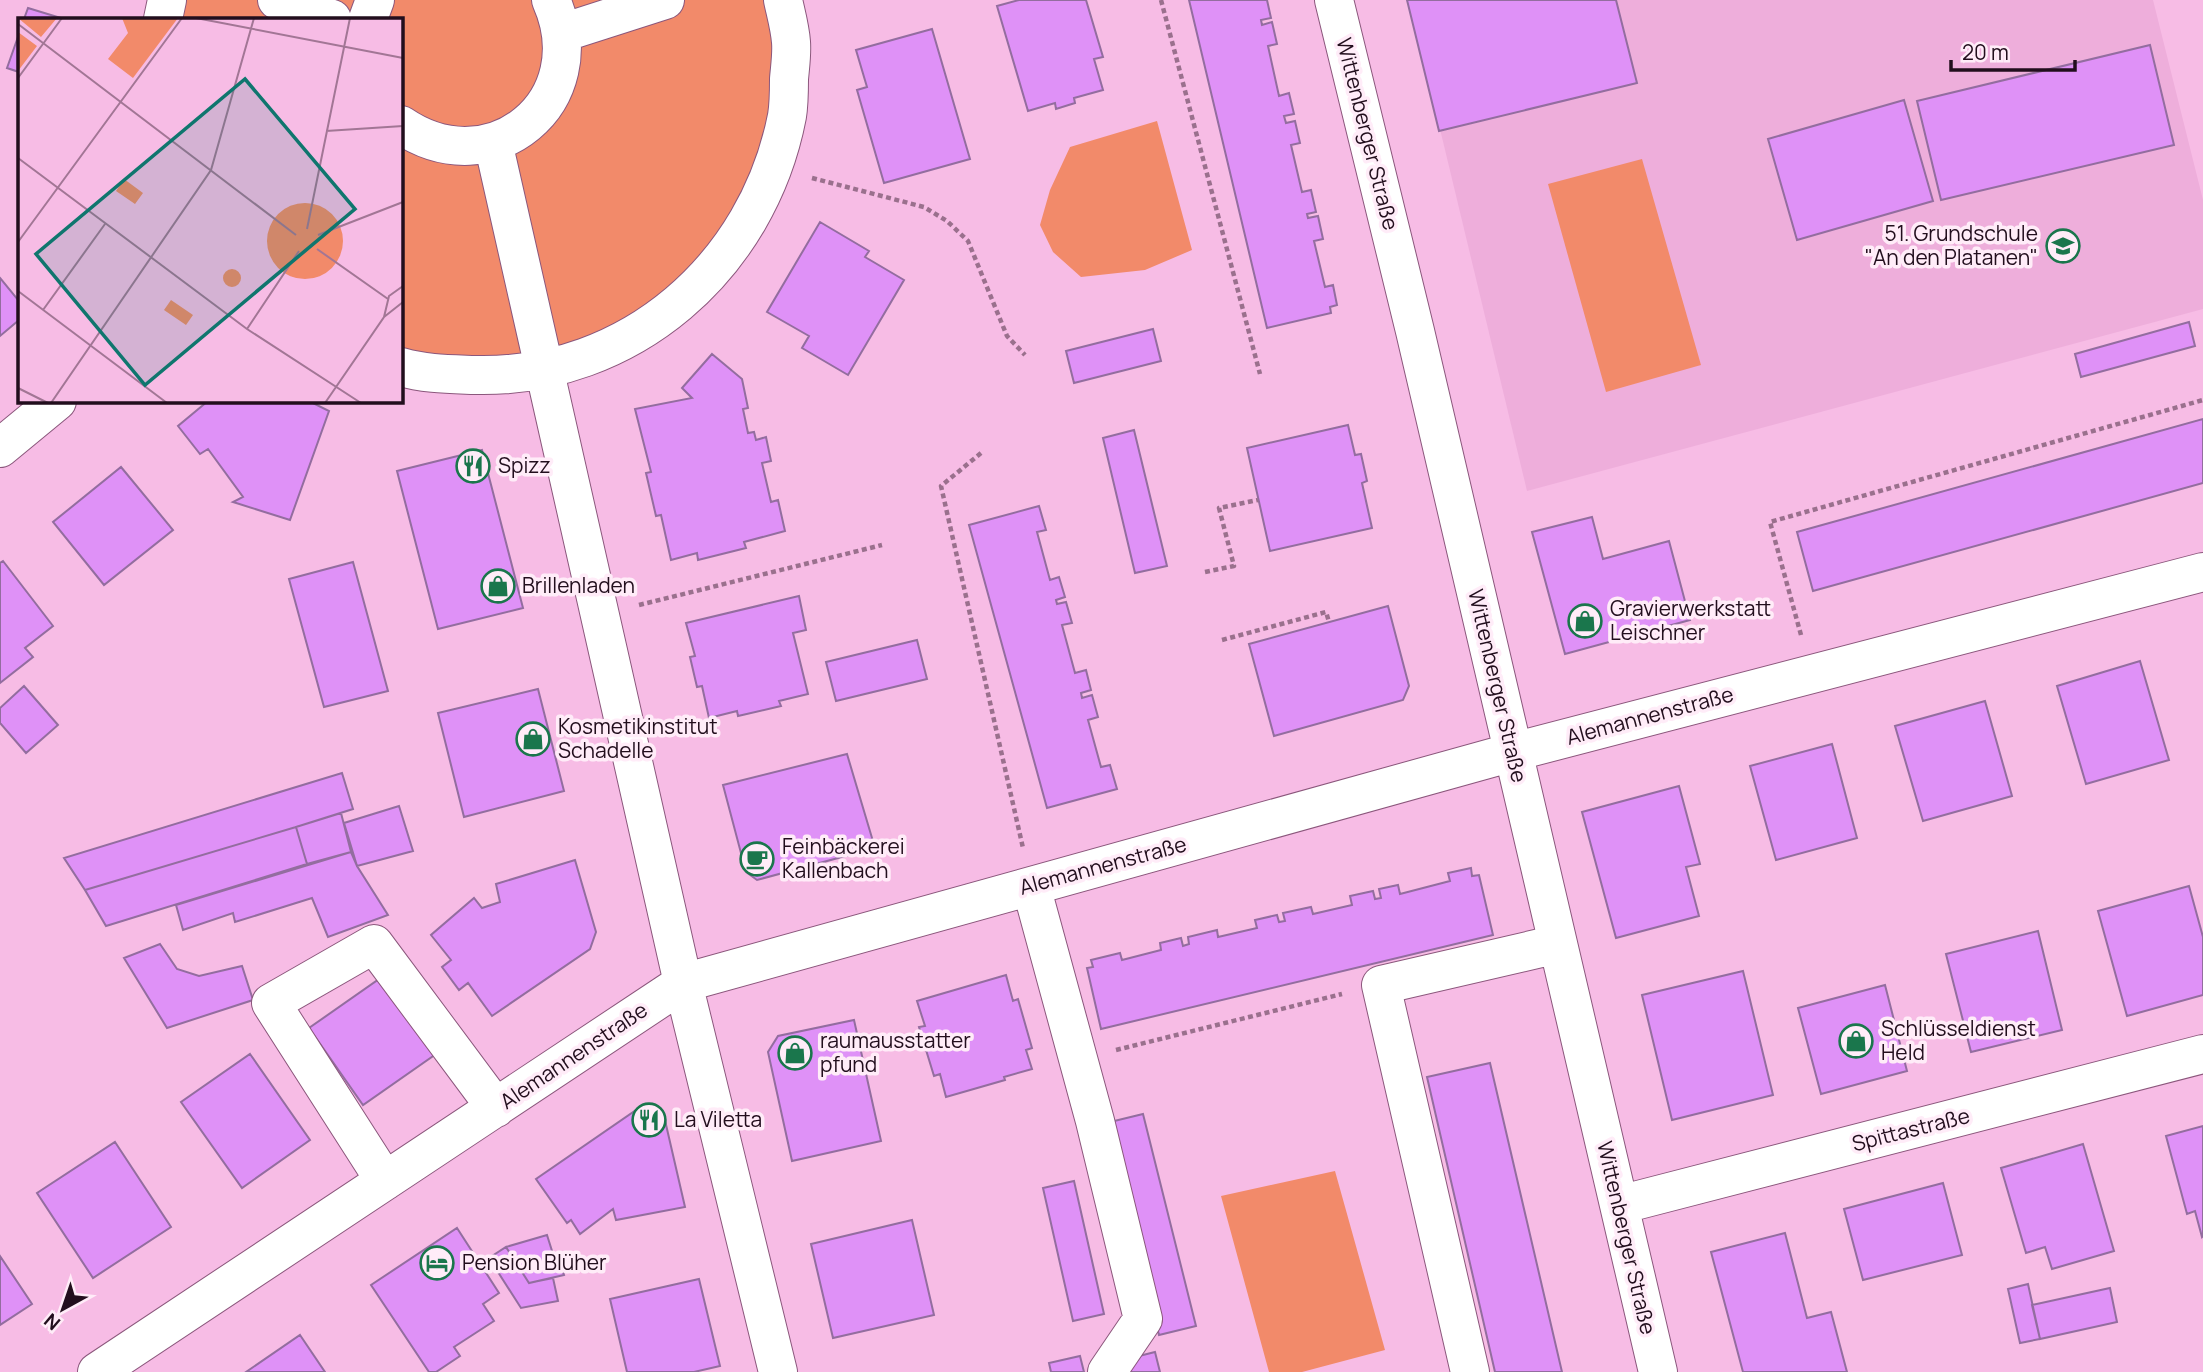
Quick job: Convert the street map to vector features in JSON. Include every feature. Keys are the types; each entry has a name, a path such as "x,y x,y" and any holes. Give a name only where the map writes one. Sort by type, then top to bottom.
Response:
{"street":[{"path":"163,18 167,0"},
{"path":"277,0 329,18"},
{"path":"368,18 375,0"},
{"path":"402,126 415,135 454,146 474,147 493,142 518,130 539,112 554,88 562,61 556,17 665,0"},
{"path":"402,367 435,374 485,375 544,370 612,346 658,319 691,293 713,271 743,230 774,167 788,114 791,42 783,0"},
{"name":"Wittenberger Straße","path":"1334,0 1412,317 1658,1372"},
{"path":"493,142 683,983 778,1372"},
{"path":"0,448 56,402"},
{"name":"Alemannenstraße","path":"97,1372 683,983 1513,752 2203,572"},
{"path":"1031,886 1143,1319 1107,1372"},
{"path":"385,1181 271,1003 374,944 496,1108"},
{"path":"1470,1372 1381,985 1558,944"},
{"name":"Spittastraße","path":"1619,1205 2203,1054"}],"path":[{"path":"1161,0 1260,374"},
{"path":"774,167 924,207 947,221 968,241 1007,336 1025,355"},
{"path":"1812,674 1770,522 2203,400"},
{"path":"981,453 941,486 1031,886"},
{"path":"1205,572 1234,566 1219,508 1258,500"},
{"path":"600,615 882,545"},
{"path":"1222,640 1326,612 1329,622"},
{"path":"1078,1060 1381,985"}],"shaded area":[{"path":"177,0 770,0 776,89 756,177 679,289 562,355 402,358 402,18 174,18"},
{"name":"51. Grundschule \"An den Platanen\"","path":"1409,0 2153,0 2203,200 2203,309 1527,491"},
{"path":"1157,121 1192,250 1145,270 1081,277 1053,252 1040,225 1050,190 1070,147"},
{"path":"1642,159 1701,365 1606,392 1548,184"},
{"path":"1335,1171 1385,1350 1302,1372 1269,1372 1221,1196"}],"building":[{"path":"1019,0 1086,0 1103,57 1094,59 1103,90 1074,98 1075,103 1056,109 1055,103 1028,111 997,6"},
{"path":"1189,0 1267,0 1271,18 1261,20 1262,25 1272,22 1277,44 1268,46 1279,96 1289,93 1294,114 1284,116 1286,123 1295,121 1300,143 1291,145 1302,192 1311,190 1316,212 1307,214 1308,218 1318,216 1323,239 1314,241 1325,287 1333,285 1337,305 1330,307 1331,313 1267,328"},
{"path":"1407,0 1616,0 1637,83 1439,131"},
{"path":"28,8 61,18 24,18"},
{"path":"932,29 970,159 884,183 857,90 867,87 856,50"},
{"path":"18,37 18,72 7,68"},
{"path":"2150,45 2174,145 1941,200 1917,101"},
{"path":"1904,100 1933,201 1797,240 1768,139"},
{"path":"820,222 869,251 865,257 904,280 848,375 802,348 809,336 767,312"},
{"path":"0,278 18,300 18,321 0,336"},
{"path":"2189,322 2195,346 2081,377 2075,354"},
{"path":"1153,329 1161,361 1074,383 1066,351"},
{"path":"712,354 742,379 748,408 743,409 748,433 754,432 756,440 766,437 771,461 762,463 771,502 778,500 785,531 744,542 746,548 698,560 697,553 671,560 661,515 656,516 646,473 651,472 635,409 692,398 682,388"},
{"path":"207,402 311,402 329,411 290,520 233,502 243,497 208,449 200,454 178,426"},
{"path":"2203,419 2203,483 1813,591 1797,532"},
{"path":"1348,425 1355,455 1361,454 1367,481 1362,483 1372,528 1270,551 1247,448"},
{"path":"1134,430 1167,566 1135,573 1103,438"},
{"path":"482,450 523,608 438,629 397,471"},
{"path":"121,467 173,530 104,585 53,522"},
{"path":"1039,506 1046,530 1037,532 1050,580 1059,577 1065,597 1056,600 1057,604 1066,602 1072,623 1062,625 1075,673 1086,670 1091,690 1081,693 1082,698 1092,695 1098,717 1088,720 1101,767 1110,765 1117,789 1047,808 969,525"},
{"path":"1592,517 1603,559 1669,541 1690,620 1565,654 1532,532"},
{"path":"3,561 53,626 25,648 33,657 0,683 0,563"},
{"path":"353,562 388,691 324,707 289,579"},
{"path":"799,596 806,630 793,633 808,694 779,701 781,706 738,716 737,711 709,718 702,686 697,687 690,657 695,656 686,623"},
{"path":"1388,606 1409,686 1403,700 1274,736 1249,644"},
{"path":"917,640 927,679 836,701 826,662"},
{"path":"2140,661 2169,760 2086,784 2057,686"},
{"path":"24,686 58,725 26,753 0,723 0,708"},
{"path":"538,689 564,791 464,817 438,713"},
{"path":"1985,701 2012,796 1923,821 1895,726"},
{"path":"1832,744 1857,838 1776,860 1750,766"},
{"path":"847,754 875,848 757,880 746,872 723,785"},
{"path":"342,773 353,809 296,827 85,890 64,858"},
{"path":"1679,786 1700,864 1686,867 1699,916 1616,938 1582,812"},
{"path":"399,806 413,851 357,866 344,823"},
{"path":"341,813 351,852 307,864 296,827"},
{"path":"296,827 307,864 106,926 85,890"},
{"path":"351,852 388,915 328,937 312,898 235,922 233,913 183,930 176,905"},
{"path":"575,860 596,932 590,949 492,1016 468,983 459,990 442,967 451,960 431,935 474,898 482,908 500,902 496,884"},
{"path":"1471,868 1472,876 1479,875 1493,935 1101,1029 1087,968 1093,967 1091,960 1120,953 1122,960 1161,950 1160,943 1181,938 1183,946 1189,944 1188,937 1217,930 1218,937 1257,928 1255,920 1277,915 1279,922 1285,921 1283,913 1311,907 1313,914 1352,905 1350,896 1373,891 1375,899 1381,898 1379,889 1398,885 1400,894 1450,881 1448,873"},
{"path":"2189,886 2203,937 2203,995 2127,1016 2098,911"},
{"path":"2038,931 2062,1030 1971,1052 1946,954"},
{"path":"160,944 177,969 199,976 242,966 253,1000 167,1028 124,958"},
{"path":"1743,971 1773,1095 1672,1120 1642,995"},
{"path":"1006,975 1013,1001 1018,999 1032,1048 1026,1050 1032,1069 1004,1077 1005,1080 946,1097 940,1074 934,1076 919,1027 925,1026 917,1001"},
{"path":"382,977 436,1054 363,1105 309,1028"},
{"path":"1885,985 1907,1071 1821,1094 1798,1008"},
{"path":"854,1020 881,1141 792,1161 768,1052 778,1036"},
{"path":"250,1054 310,1140 242,1188 181,1102"},
{"path":"1490,1063 1562,1372 1495,1372 1427,1077"},
{"path":"642,1106 664,1116 685,1207 616,1220 613,1209 580,1234 571,1220 567,1223 536,1179"},
{"path":"1143,1114 1196,1326 1159,1335 1106,1123"},
{"path":"2203,1126 2202,1237 2195,1211 2187,1214 2166,1136"},
{"path":"115,1142 171,1227 93,1278 37,1193"},
{"path":"2083,1144 2114,1251 2052,1269 2045,1247 2026,1253 2001,1168"},
{"path":"1074,1181 1104,1314 1073,1321 1043,1188"},
{"path":"1943,1183 1962,1255 1863,1280 1844,1209"},
{"path":"912,1220 934,1315 833,1338 811,1244"},
{"path":"457,1228 499,1293 483,1304 494,1321 454,1347 460,1356 436,1372 429,1372 371,1285"},
{"path":"1785,1233 1807,1318 1831,1312 1847,1372 1743,1372 1711,1252"},
{"path":"547,1235 553,1254 557,1253 564,1275 529,1283 506,1247"},
{"path":"506,1247 529,1283 553,1278 558,1301 521,1308 489,1258"},
{"path":"0,1256 32,1304 0,1325"},
{"path":"699,1279 720,1366 694,1372 627,1372 610,1299"},
{"path":"2028,1284 2040,1339 2020,1343 2008,1289"},
{"path":"2110,1288 2117,1322 2040,1339 2032,1305"},
{"path":"300,1335 325,1372 246,1372"},
{"path":"1155,1352 1160,1372 1126,1372 1123,1360"},
{"path":"1080,1356 1084,1372 1051,1372 1049,1363"}],"place":[{"name":"51. Grundschule \"An den Platanen\"","path":"2063,246"},
{"name":"Spizz","path":"473,466"},
{"name":"Brillenladen","path":"498,586"},
{"name":"Gravierwerkstatt Leischner","path":"1585,621"},
{"name":"Kosmetikinstitut Schadelle","path":"533,739"},
{"name":"Feinbäckerei Kallenbach","path":"757,859"},
{"name":"Schlüsseldienst Held","path":"1856,1041"},
{"name":"raumausstatter pfund","path":"795,1053"},
{"name":"La Viletta","path":"649,1120"},
{"name":"Pension Blüher","path":"437,1263"}]}
